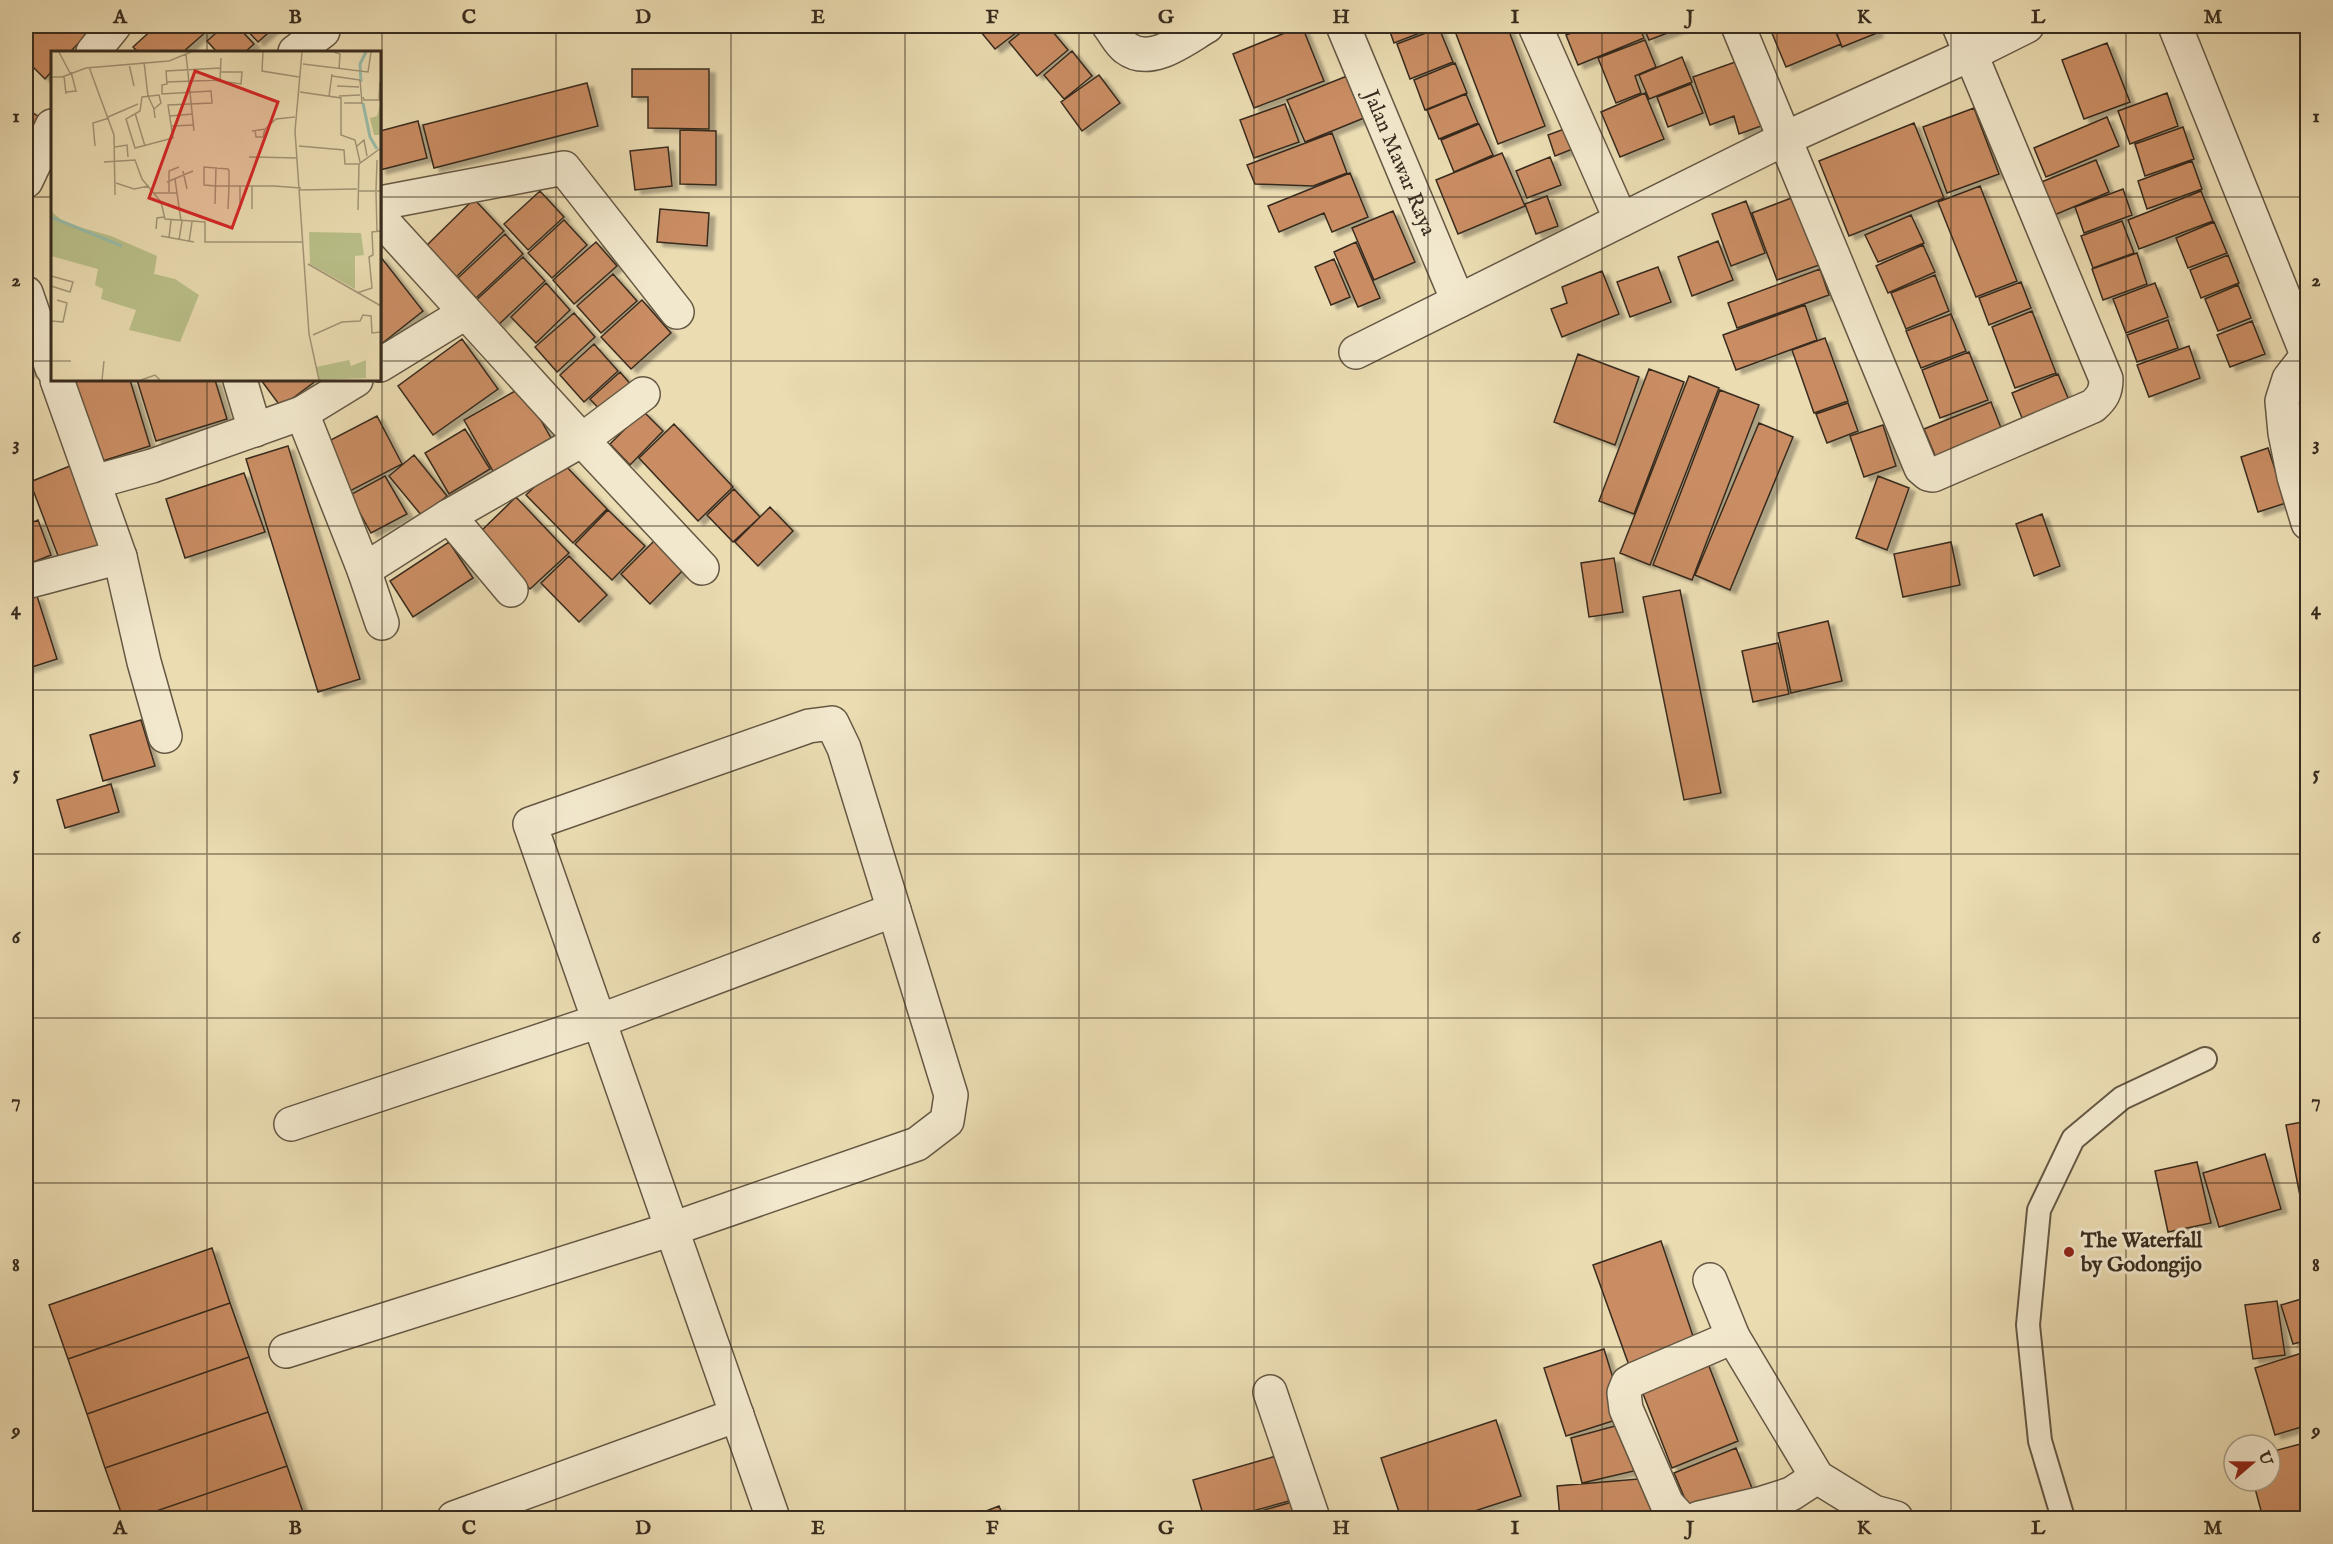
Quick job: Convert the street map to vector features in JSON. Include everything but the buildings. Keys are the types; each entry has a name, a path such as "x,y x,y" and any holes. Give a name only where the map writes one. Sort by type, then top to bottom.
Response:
{"street":[{"path":"1109,26 1126,49 1147,55 1162,52 1207,26"},
{"name":"Jalan Mawar Raya","path":"1343,26 1458,301"},
{"path":"1535,26 1621,220"},
{"path":"1738,26 1921,468 1928,474 1946,470 2093,406 2102,398 2106,389 2106,379 1965,40"},
{"path":"1356,352 1786,138 1965,40 2027,26"},
{"path":"2175,26 2307,356 2289,379 2282,401 2285,433 2301,475 2307,523"},
{"path":"296,51 323,31"},
{"path":"26,181 51,128"},
{"path":"381,203 564,168 677,312"},
{"path":"381,219 702,568"},
{"path":"26,293 51,365"},
{"path":"381,364 465,313"},
{"path":"57,381 120,557 144,662 165,736"},
{"path":"240,381 255,430"},
{"path":"94,482 152,466 302,412 354,381"},
{"path":"364,570 449,516 582,440 643,394"},
{"path":"302,412 364,570 382,623"},
{"path":"449,516 511,590"},
{"path":"26,582 120,557"},
{"path":"286,1351 672,1229 917,1144 947,1121 951,1095 844,748 832,723 809,726 530,824 672,1229 773,1518"},
{"path":"291,1124 599,1021 894,910"},
{"path":"1710,1280 1733,1337 1817,1477 1874,1512 1896,1518"},
{"path":"1680,1518 1667,1504 1626,1409 1624,1393 1628,1383 1635,1379 1733,1337"},
{"path":"1270,1392 1313,1518"},
{"path":"454,1518 737,1415"},
{"path":"1699,1518 1791,1494 1817,1477"}],"lane":[{"path":"2063,1518 2040,1441 2028,1325 2039,1210 2073,1139 2122,1098 2205,1059"}],"place":[{"name":"The Waterfall by Godongijo","path":"2069,1252"}]}
